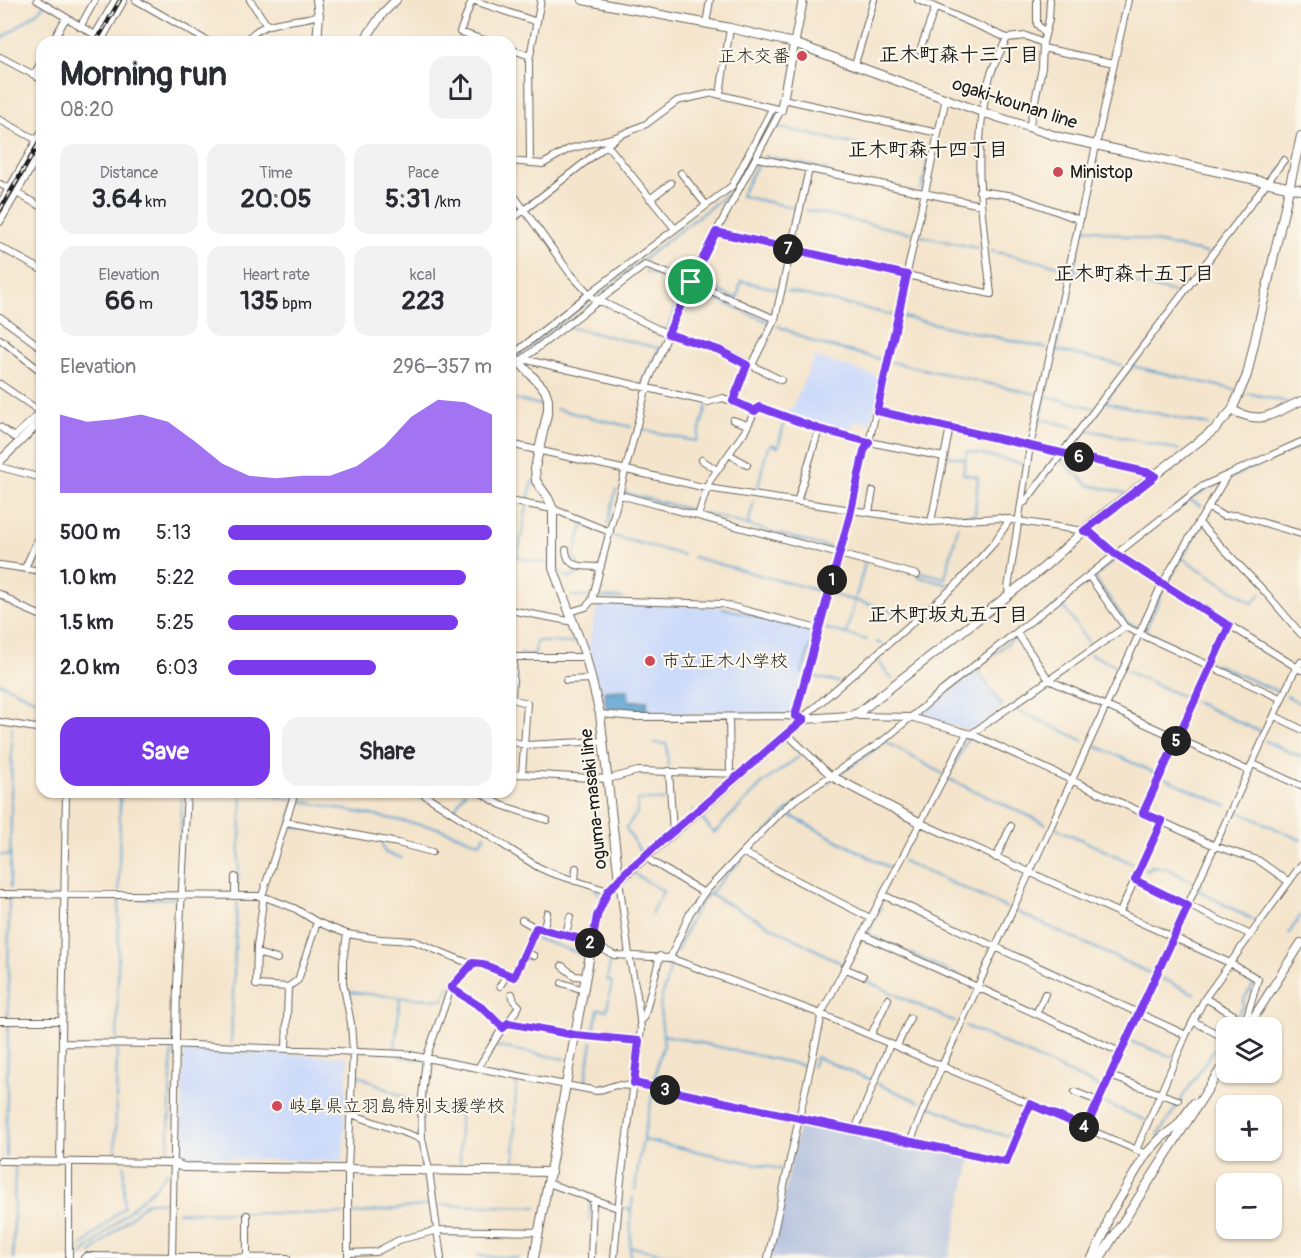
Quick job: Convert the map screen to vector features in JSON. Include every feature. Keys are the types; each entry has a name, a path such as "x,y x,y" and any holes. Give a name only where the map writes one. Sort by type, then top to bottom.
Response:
{"main road":[{"path":"317,0 318,36"},
{"path":"367,36 383,13 396,0"},
{"name":"ogaki-kounan line","path":"583,0 612,3 794,43 1029,128 1097,146 1301,190"},
{"path":"516,359 545,390 548,399 548,410 535,468 536,481 553,509"},
{"name":"oguma-masaki line","path":"534,1258 597,916 608,891 619,880 600,714 586,657 553,568 553,509"},
{"path":"1254,1017 1301,943"},
{"path":"1100,1258 1216,1077"},
{"path":"1092,1258 1105,1232 1109,1215 1146,1154 1178,1125 1198,1098 1206,1094"}],"street":[{"path":"37,0 80,27 90,36"},
{"path":"80,27 95,0"},
{"path":"95,36 115,0"},
{"path":"106,36 124,0"},
{"path":"136,0 199,36"},
{"path":"250,0 267,25"},
{"path":"471,36 459,32 472,0 537,22"},
{"path":"530,163 530,56 541,0"},
{"path":"706,24 710,0"},
{"path":"516,351 732,186 783,99 803,0"},
{"path":"855,64 874,0"},
{"path":"1036,0 1037,24 1045,33"},
{"path":"1029,128 1042,68 1050,0"},
{"path":"1009,594 1008,588 1030,446 1128,0"},
{"path":"922,1 1007,38 1026,36 1043,46 1114,63"},
{"path":"920,50 935,8"},
{"path":"251,36 267,25 319,15"},
{"path":"56,36 66,18"},
{"path":"720,94 730,28"},
{"path":"716,232 992,294 979,191 980,119 988,83 1007,38"},
{"path":"516,51 530,56"},
{"path":"0,57 34,75 36,71"},
{"path":"516,162 543,164 569,149 616,138 646,124 677,100 712,93 776,110"},
{"path":"795,716 877,411 946,98"},
{"path":"783,99 938,133"},
{"path":"570,612 586,607 592,600 627,470 645,388 691,282 757,158 776,110"},
{"path":"0,120 36,139"},
{"path":"600,714 635,717 795,716 804,719 849,716 858,713 1215,429 1232,410 1247,375 1301,136"},
{"path":"516,217 616,138"},
{"path":"0,204 36,142"},
{"path":"608,146 675,229"},
{"path":"757,158 981,205"},
{"path":"0,222 36,159"},
{"path":"1021,504 1025,502 1062,454 1284,160"},
{"path":"733,401 749,365 776,319 809,169"},
{"path":"681,173 706,205"},
{"path":"650,199 671,183"},
{"path":"0,184 9,189"},
{"path":"979,191 1015,196 1080,220"},
{"path":"20,195 36,204"},
{"path":"516,198 569,272 597,300 668,334 719,350 781,381"},
{"path":"0,247 36,267"},
{"path":"516,364 645,265 691,282 776,319"},
{"path":"0,317 36,343"},
{"path":"0,339 36,367"},
{"path":"519,362 527,360 708,402 723,398 755,411"},
{"path":"0,384 36,409"},
{"path":"1232,410 1244,417 1255,419 1267,417 1301,401"},
{"path":"698,516 706,488 759,407 819,429 944,457"},
{"path":"877,411 1155,476"},
{"path":"0,427 14,437 36,417"},
{"path":"733,420 748,424"},
{"path":"0,461 36,426"},
{"path":"931,522 950,427"},
{"path":"797,502 819,429"},
{"path":"670,958 690,913 704,893 782,811 884,740 1089,576 1114,553 1203,486 1301,442"},
{"path":"516,445 706,488 797,502 931,522 1010,519 1084,531 1091,533 1114,553 1162,584 1299,667 1282,699 1086,1128"},
{"path":"729,454 747,465"},
{"path":"702,460 717,470"},
{"path":"861,466 868,468"},
{"path":"0,467 36,476"},
{"path":"910,1142 977,987 1139,632 1162,584 1226,477"},
{"path":"869,512 873,491"},
{"path":"620,495 917,574"},
{"path":"516,502 553,509 610,532"},
{"path":"1208,507 1223,516 1238,515 1301,534"},
{"path":"614,1258 640,1022 638,995 629,955 619,880 956,585 994,543 1010,519"},
{"path":"1198,522 1266,593 1301,634"},
{"path":"25,568 36,543"},
{"path":"566,550 567,560 571,563 579,566 601,567"},
{"path":"0,565 36,570"},
{"path":"1089,576 1125,627 1282,699"},
{"path":"0,594 36,613"},
{"path":"592,600 722,604 818,629"},
{"path":"516,611 574,622"},
{"path":"1143,813 1229,626"},
{"path":"768,1258 821,1014 969,734 1125,627"},
{"path":"1017,633 1049,680 1249,771"},
{"path":"516,657 586,657"},
{"path":"566,680 592,679"},
{"path":"516,700 527,703 522,774"},
{"path":"858,713 859,716 910,717 969,734 1215,846 1258,860 1289,882"},
{"path":"1275,716 1301,729"},
{"path":"729,717 730,772"},
{"path":"0,722 36,728"},
{"path":"787,734 831,776 921,823 1230,963 1258,979 1246,1017"},
{"path":"516,743 525,745 603,741"},
{"path":"1253,764 1301,786"},
{"path":"516,774 608,779 638,771 740,774"},
{"path":"669,771 673,832"},
{"path":"60,1161 66,798"},
{"path":"172,1258 177,985 187,798"},
{"path":"294,798 262,896 255,985 288,987 298,980 317,922"},
{"path":"429,798 538,867 608,891"},
{"path":"490,798 501,805 547,820"},
{"path":"1119,914 1162,821"},
{"path":"286,822 398,843 432,852"},
{"path":"996,858 1011,826"},
{"path":"744,853 870,918"},
{"path":"646,855 651,861 704,893"},
{"path":"1136,1150 1186,1035 1205,998 1301,865"},
{"path":"575,881 576,868"},
{"path":"235,877 235,896"},
{"path":"1135,880 1251,935"},
{"path":"0,894 262,896 294,908 317,922 347,934 414,941 468,963 482,964 514,977 536,928"},
{"path":"883,895 1186,1035"},
{"path":"544,928 547,913"},
{"path":"566,934 570,917"},
{"path":"522,920 536,928 544,928 585,940 614,954 670,958 821,1014 1146,1154"},
{"path":"347,934 343,983 351,1023 353,1052 348,1169 348,1255 376,1252 399,1240 438,1230 539,1232"},
{"path":"863,935 1120,1052"},
{"path":"525,952 534,956"},
{"path":"256,953 277,959"},
{"path":"640,1022 644,1018 660,956"},
{"path":"441,1258 429,1170 422,1138 426,1058 451,988 473,963"},
{"path":"562,966 575,976 586,977"},
{"path":"844,968 863,976"},
{"path":"500,986 507,974"},
{"path":"562,983 584,990"},
{"path":"286,1049 288,987"},
{"path":"451,988 506,1025 639,1041"},
{"path":"478,1068 519,1005 514,1001 512,994"},
{"path":"1036,1014 1045,994"},
{"path":"1205,998 1234,1015"},
{"path":"871,1035 888,999"},
{"path":"855,1130 893,1045 910,1018"},
{"path":"0,1021 62,1021"},
{"path":"1193,1022 1216,1034"},
{"path":"63,1043 405,1054 597,1092 616,1085 633,1085 1006,1162 1030,1104"},
{"path":"1110,1076 1178,1100"},
{"path":"1075,1092 1098,1101"},
{"path":"351,1114 422,1138"},
{"path":"0,1161 174,1162 183,1167 551,1172"},
{"path":"69,1162 69,1258"},
{"path":"548,1183 618,1208"},
{"path":"591,1258 593,1199"},
{"path":"247,1215 247,1258"},
{"path":"84,1258 86,1256 287,1258"}],"shaded area":[{"path":"815,357 883,378 870,424 855,420 849,434 789,414"},
{"path":"598,604 725,607 815,631 792,714 632,714 604,711 588,647"},
{"path":"975,671 1002,709 971,731 920,715"},
{"path":"184,1050 348,1057 343,1161 180,1158"},
{"path":"800,1121 971,1159 949,1258 770,1258"}],"water":[{"path":"628,690 629,701 647,701 647,711 606,709 605,691"}],"waterway":[{"path":"0,40 35,14 49,0"},
{"path":"632,268 735,188 773,118"},
{"path":"778,127 928,161 921,190"},
{"path":"764,156 828,170"},
{"path":"759,161 741,196 796,208"},
{"path":"1278,174 1285,166"},
{"path":"806,210 911,233"},
{"path":"1066,305 1082,233 1087,228 1207,253"},
{"path":"921,236 981,249"},
{"path":"991,251 1064,267"},
{"path":"1196,282 1212,260"},
{"path":"597,295 632,268"},
{"path":"1074,269 1177,293"},
{"path":"645,271 685,286 667,329 664,329"},
{"path":"697,281 737,299 741,281 777,289"},
{"path":"694,289 769,322"},
{"path":"787,291 893,315"},
{"path":"520,355 589,301"},
{"path":"1048,386 1064,315"},
{"path":"903,317 1046,348"},
{"path":"778,326 816,343 884,360"},
{"path":"569,327 659,348 641,384"},
{"path":"1157,333 1105,402 1209,425"},
{"path":"1055,350 1122,365"},
{"path":"891,362 1036,394"},
{"path":"1132,366 1236,390"},
{"path":"1247,393 1287,402"},
{"path":"1046,396 1040,419 1075,427"},
{"path":"1047,396 1093,408"},
{"path":"516,399 545,406"},
{"path":"641,429 697,440 707,405"},
{"path":"556,409 631,427"},
{"path":"1068,451 1098,411"},
{"path":"757,490 767,450 771,444 778,447 785,420"},
{"path":"1085,429 1179,450"},
{"path":"1229,478 1301,446"},
{"path":"961,515 975,515 978,477 963,474 967,451 1023,464"},
{"path":"948,456 965,459"},
{"path":"1064,458 1062,462 1089,485 1125,493"},
{"path":"517,558 532,481"},
{"path":"1195,496 1216,484"},
{"path":"607,526 616,490"},
{"path":"625,493 695,511"},
{"path":"1190,500 1201,506"},
{"path":"748,524 754,501"},
{"path":"1174,512 1189,501"},
{"path":"1204,521 1209,512"},
{"path":"703,513 835,549"},
{"path":"578,562 573,560 583,525 605,533"},
{"path":"921,572 945,578 958,527"},
{"path":"1182,558 1199,530"},
{"path":"613,536 683,555"},
{"path":"845,552 914,570"},
{"path":"516,557 550,564"},
{"path":"693,557 823,592"},
{"path":"1168,581 1182,558 1253,603 1261,593"},
{"path":"1114,560 1094,577 1127,623 1137,626"},
{"path":"824,628 846,634 865,563"},
{"path":"559,571 569,578 576,575 577,568"},
{"path":"0,569 36,574"},
{"path":"917,576 949,585"},
{"path":"1022,632 1089,581"},
{"path":"1163,590 1145,631 1209,662"},
{"path":"833,595 876,606"},
{"path":"571,596 588,597"},
{"path":"598,597 623,598"},
{"path":"1061,603 1090,645"},
{"path":"899,639 935,607"},
{"path":"723,608 814,633 802,674"},
{"path":"885,609 913,617"},
{"path":"847,634 867,640"},
{"path":"982,663 1013,639"},
{"path":"520,654 535,654 536,641 569,643 577,641"},
{"path":"876,642 882,644"},
{"path":"1090,654 1117,666"},
{"path":"876,658 892,679"},
{"path":"1214,664 1281,693"},
{"path":"976,668 1002,706"},
{"path":"1127,671 1192,701"},
{"path":"811,676 838,682"},
{"path":"0,683 36,700"},
{"path":"1287,696 1301,704"},
{"path":"1195,702 1263,733"},
{"path":"1007,713 1013,708 1084,741"},
{"path":"0,717 36,723"},
{"path":"10,888 12,727"},
{"path":"950,773 968,738"},
{"path":"1265,741 1301,757"},
{"path":"886,742 943,774"},
{"path":"654,743 667,744 668,767"},
{"path":"840,774 884,743"},
{"path":"1094,745 1155,773"},
{"path":"700,816 714,833 763,783 801,755"},
{"path":"947,778 1046,824"},
{"path":"1165,778 1227,806"},
{"path":"749,851 788,810 830,781"},
{"path":"119,890 120,798"},
{"path":"179,892 182,798"},
{"path":"238,885 242,798"},
{"path":"284,798 290,799"},
{"path":"453,812 461,798"},
{"path":"295,800 438,828 480,843 485,835"},
{"path":"642,854 626,828 637,813 637,800 665,800"},
{"path":"295,803 290,826 315,830"},
{"path":"788,810 791,816 890,868"},
{"path":"1237,811 1301,840"},
{"path":"1056,828 1138,866"},
{"path":"382,843 385,853 402,858"},
{"path":"0,855 10,855"},
{"path":"676,953 702,901 742,859"},
{"path":"903,861 1007,908"},
{"path":"1143,868 1149,871 1151,866 1168,869 1193,882"},
{"path":"633,873 663,891 651,914"},
{"path":"1201,885 1198,890 1257,922"},
{"path":"594,889 600,894"},
{"path":"709,894 841,963"},
{"path":"8,1017 9,897 59,898"},
{"path":"71,898 178,899"},
{"path":"117,1039 119,898"},
{"path":"176,949 178,901"},
{"path":"231,1043 237,902"},
{"path":"881,906 868,934 959,976"},
{"path":"1017,912 1150,973"},
{"path":"1289,933 1301,915"},
{"path":"535,938 584,955"},
{"path":"594,1031 598,1009 607,1010 612,981 607,980 611,957"},
{"path":"654,1085 658,1061 664,1045 661,1000 672,962"},
{"path":"455,979 466,966"},
{"path":"849,973 955,1022"},
{"path":"1161,978 1195,994"},
{"path":"1236,1017 1254,984"},
{"path":"400,997 443,1000 450,985"},
{"path":"348,992 400,997 395,1049"},
{"path":"173,1018 173,1040"},
{"path":"6,1157 8,1025"},
{"path":"966,1026 1100,1087"},
{"path":"664,1035 806,1066"},
{"path":"1129,1041 1173,1057"},
{"path":"585,1084 592,1042"},
{"path":"115,1156 117,1046"},
{"path":"494,1046 565,1059"},
{"path":"1158,1135 1216,1046"},
{"path":"168,1158 172,1050"},
{"path":"358,1055 356,1074 418,1104"},
{"path":"399,1057 418,1059"},
{"path":"812,1067 816,1057 871,1080"},
{"path":"497,1075 535,1082"},
{"path":"514,1163 516,1079"},
{"path":"878,1084 920,1102"},
{"path":"635,1190 653,1092"},
{"path":"1102,1102 1145,1120"},
{"path":"427,1105 460,1111 460,1163"},
{"path":"929,1106 995,1133 1011,1136"},
{"path":"644,1140 780,1169"},
{"path":"13,1258 15,1164"},
{"path":"71,1256 124,1207 124,1165"},
{"path":"78,1258 157,1185 167,1171"},
{"path":"555,1182 592,1195"},
{"path":"623,1207 631,1210 633,1197"},
{"path":"589,1222 590,1201"},
{"path":"91,1253 147,1202 170,1202"},
{"path":"352,1214 430,1205"},
{"path":"440,1205 537,1207"},
{"path":"630,1258 631,1210"},
{"path":"178,1212 344,1214"},
{"path":"631,1247 684,1258"},
{"path":"478,1256 518,1258"}],"railway":[{"path":"99,36 120,0"},
{"path":"0,210 36,148"}],"place":[{"name":"正木交番","path":"802,56"},
{"name":"Ministop","path":"1058,172"},
{"name":"市立正木小学校","path":"650,661"},
{"name":"岐阜県立羽島特別支援学校","path":"277,1106"}],"district":[{"name":"正木町森十三丁目","path":"959,54"},
{"name":"正木町森十四丁目","path":"928,149"},
{"name":"正木町森十五丁目","path":"1134,273"},
{"name":"正木町坂丸五丁目","path":"948,614"}],"route":[{"path":"716,232 907,275 877,411 1155,476 1084,531 1091,533 1114,553 1229,626 1143,813 1162,821 1135,880 1188,906 1086,1128 1030,1104 1006,1162 634,1083 639,1041 575,1035 508,1023 503,1028 484,1009 451,988 473,963 482,964 514,977 536,928 544,928 592,944 597,916 608,891 627,871 804,719 795,716 850,515 864,451 869,442 819,429 759,407 755,411 733,401 747,365 719,350 668,334 691,282 716,232"}]}
